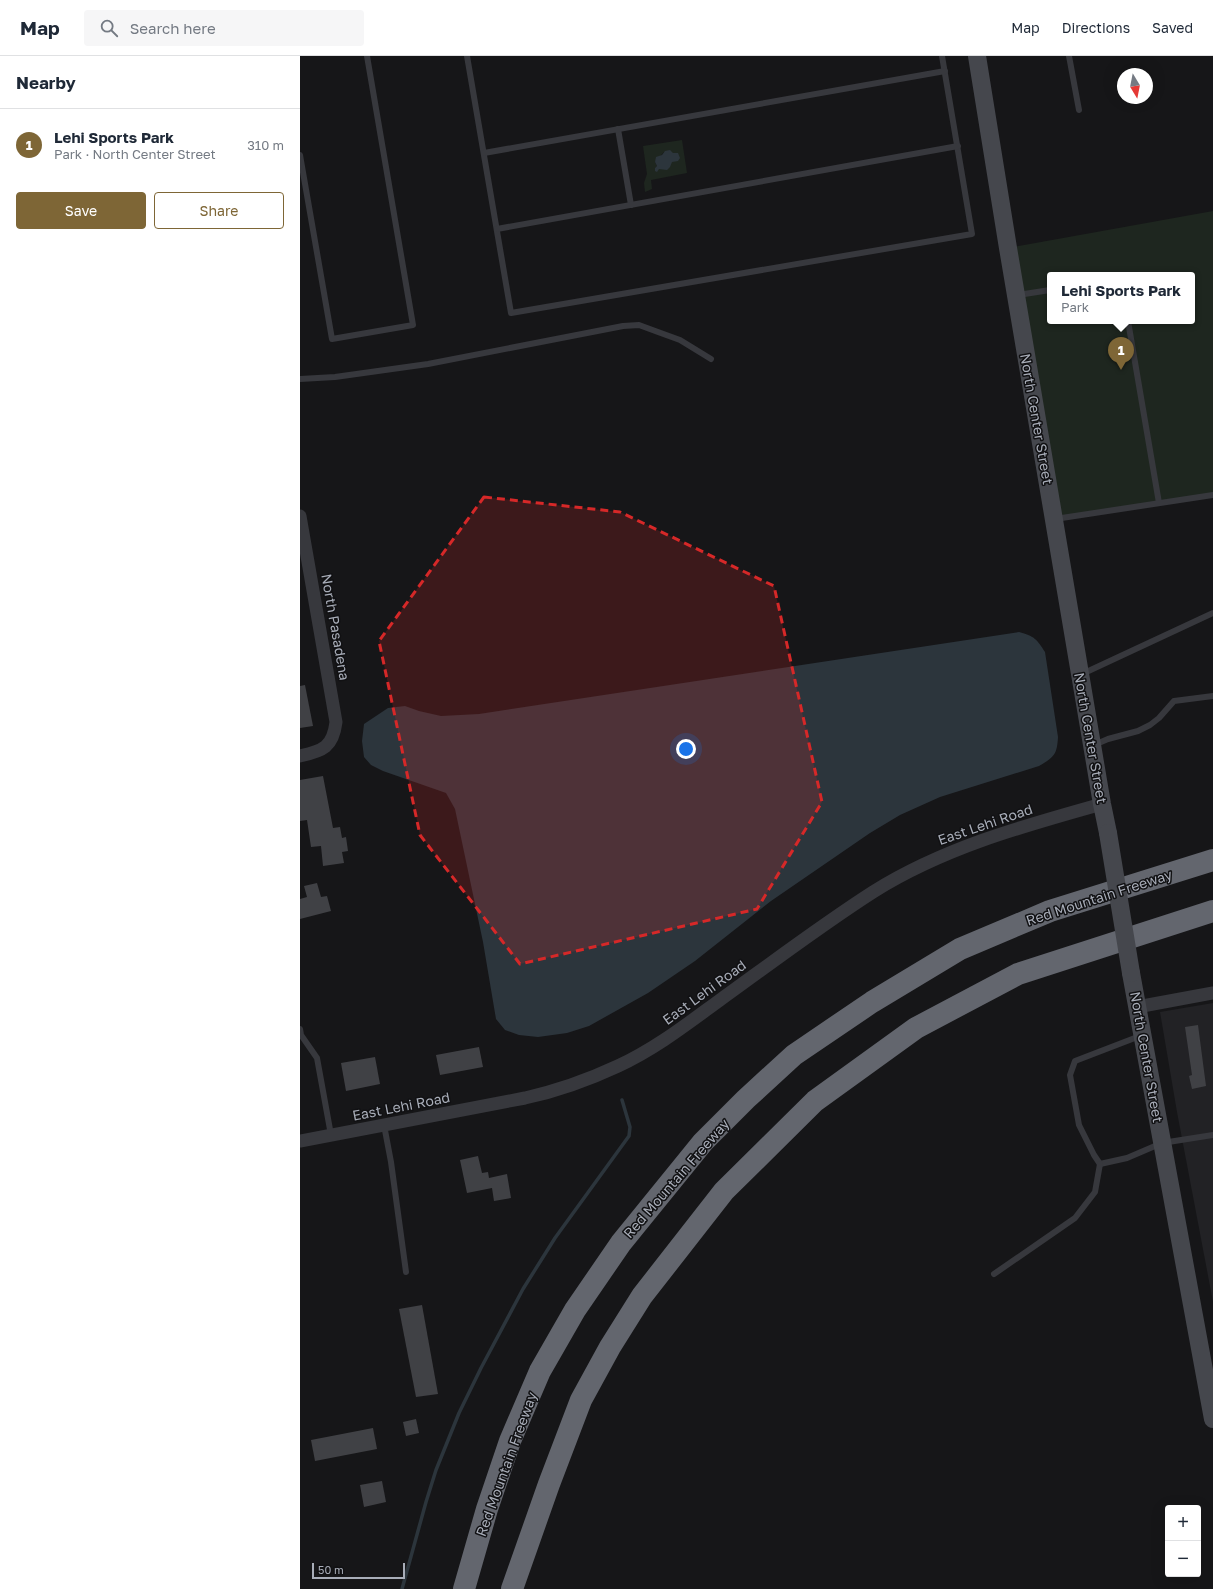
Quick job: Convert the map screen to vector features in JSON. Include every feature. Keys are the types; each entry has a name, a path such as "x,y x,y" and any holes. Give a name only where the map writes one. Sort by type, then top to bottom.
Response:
{"highway":[{"name":"Red Mountain Freeway","path":"464,1589 487,1509 510,1441 540,1371 575,1310 621,1243 703,1142 746,1099 794,1055 872,1002 960,949 1050,910 1213,860"},
{"path":"512,1589 549,1484 581,1400 610,1347 642,1296 724,1191 809,1107 916,1028 1018,974 1213,911"}],"street":[{"name":"North Center Street","path":"977,56 1016,296 1131,973 1213,1419"},
{"name":"North Pasadena","path":"300,516 304,565 336,722 335,733 330,743 321,750 300,756"},
{"name":"East Lehi Road","path":"300,1141 511,1101 549,1092 619,1066 667,1038 811,934 873,892 900,877 932,860 970,844 1009,830 1102,804"},
{"path":"1137,1007 1213,993"}],"lane":[{"path":"300,155 332,339 414,325 367,56"},
{"path":"468,56 511,313 972,234 942,56"},
{"path":"1069,56 1079,110"},
{"path":"484,153 945,71"},
{"path":"618,129 632,205"},
{"path":"497,229 958,146"},
{"path":"1016,296 1047,291"},
{"path":"1129,324 1159,503"},
{"path":"300,379 335,377 428,364 623,326 639,325 680,340 711,359"},
{"path":"1054,519 1213,495"},
{"path":"1080,675 1213,613"},
{"path":"1092,746 1150,725 1159,718 1174,701 1213,696"},
{"path":"300,1029 301,1035 317,1058 331,1135"},
{"path":"994,1274 1075,1218 1095,1192 1100,1164 1079,1125 1070,1075 1075,1060 1142,1035"},
{"path":"384,1125 391,1162 406,1272"},
{"path":"1100,1164 1127,1158 1162,1143 1213,1135"}],"highlighted area":[{"path":"484,497 620,512 774,586 822,802 757,909 520,964 420,835 379,641"}],"shaded area":[{"path":"682,140 687,173 651,180 652,189 645,192 644,183 647,174 643,146","holes":["664,152 672,161 659,169 655,168 657,166 655,162"]},
{"path":"670,150 673,153 678,153 680,158 678,161 672,162 667,170 659,169 657,172 655,171 657,166 655,162 656,157 662,155 665,151"},
{"path":"1213,211 1213,493 1054,519 1008,248"},
{"path":"1019,632 1035,639 1045,652 1058,737 1056,752 1051,758 1039,766 940,797 900,815 870,833 771,901 695,961 648,993 589,1026 567,1033 538,1037 519,1035 505,1030 496,1019 483,942 455,809 446,793 383,771 371,765 364,757 362,741 364,724 388,708 405,706 441,716 479,714"},
{"path":"1213,1003 1213,1302 1177,1112 1160,1012"}],"building":[{"path":"305,685 313,726 300,728 300,686"},
{"path":"323,776 333,828 340,827 342,838 346,837 348,851 342,852 344,863 323,866 321,846 311,847 307,820 300,821 300,780"},
{"path":"317,883 321,897 327,896 331,911 300,919 300,899 307,897 304,886"},
{"path":"1198,1025 1206,1086 1192,1089 1189,1076 1192,1075 1185,1027"},
{"path":"479,1047 483,1067 440,1075 436,1055"},
{"path":"375,1057 380,1084 346,1091 341,1063"},
{"path":"478,1156 482,1173 488,1172 489,1178 507,1174 511,1198 494,1201 492,1188 467,1193 460,1160"},
{"path":"422,1305 438,1394 416,1397 399,1309"},
{"path":"416,1419 419,1433 406,1436 403,1422"},
{"path":"373,1428 377,1449 315,1461 311,1440"},
{"path":"382,1481 386,1502 364,1507 360,1485"}],"waterway":[{"path":"402,1589 436,1470 459,1413 481,1368 523,1289 555,1238 629,1136 630,1127 622,1100"}],"place":[{"name":"Lehi Sports Park","path":"1121,370"}]}
